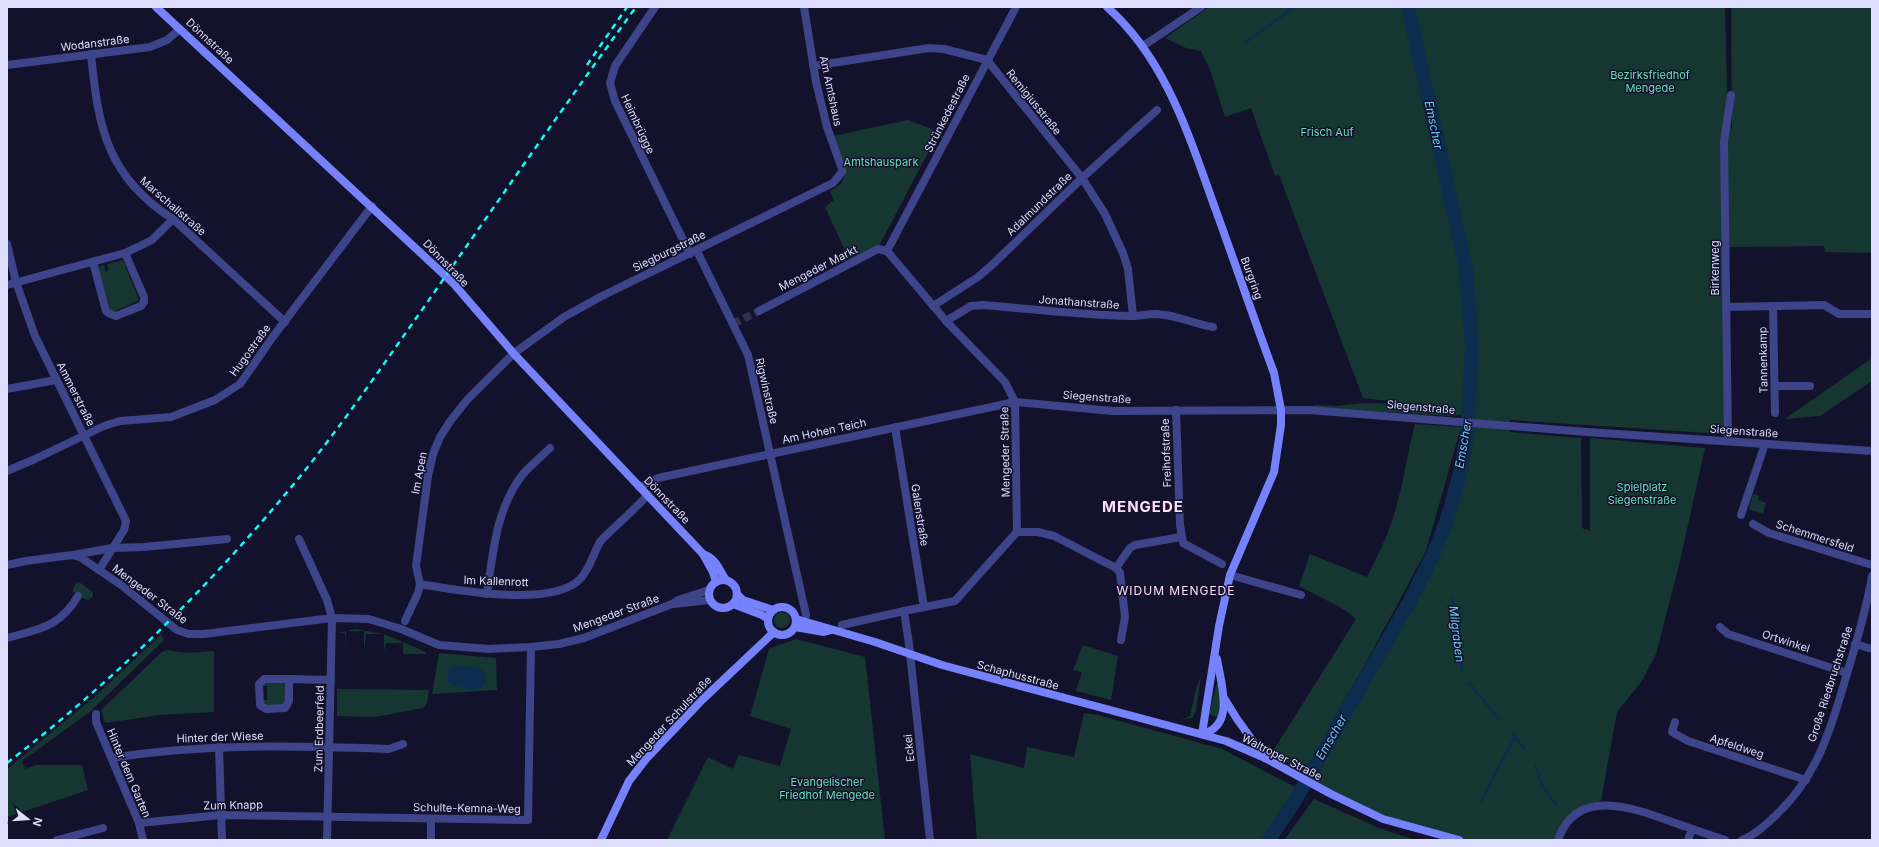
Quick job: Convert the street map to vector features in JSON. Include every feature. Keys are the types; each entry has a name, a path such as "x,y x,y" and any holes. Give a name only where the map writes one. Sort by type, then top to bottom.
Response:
{"main road":[{"name":"Dönnstraße","path":"156,7 372,206 453,283 474,310 513,354 703,554 713,572 716,582"},
{"name":"Burgring","path":"1107,7 1130,30 1143,46 1171,92 1204,177 1274,374 1281,410 1281,425 1274,472 1230,575"},
{"name":"Dönnstraße","path":"703,554 709,556 714,561 726,580"},
{"path":"1202,734 1222,607 1230,575"},
{"path":"768,619 762,615 733,604 722,608 715,606 710,600 710,590 716,582 726,580 735,587 737,594 744,600 773,610"},
{"path":"733,604 737,594"},
{"path":"778,607 786,607 792,611 795,623 786,634 774,632 769,627 768,619 773,610 778,607"},
{"name":"Schaphusstraße","path":"795,623 821,625 830,630 875,642 942,665 1034,691 1202,734"},
{"name":"Mengeder Schulstraße","path":"601,840 629,781 646,759 702,700 774,632"},
{"path":"1202,734 1212,730 1220,722 1224,711 1216,652"},
{"path":"1223,696 1237,719 1265,758"},
{"name":"Waltroper Straße","path":"1202,734 1265,758 1325,791 1383,819 1459,840"}],"street":[{"name":"Heimbrügge","path":"655,7 615,66 610,83 612,93 694,252"},
{"name":"Am Amtshaus","path":"804,7 813,66 828,131 842,164 842,172 838,177"},
{"name":"Strünkedestraße","path":"887,251 1016,7"},
{"path":"1143,46 1201,7"},
{"name":"Wodanstraße","path":"7,65 150,47 167,40 180,29"},
{"path":"813,66 929,48 944,49 987,60"},
{"name":"Marschallstraße","path":"90,54 95,100 103,134 118,166 132,185 172,219 285,322"},
{"name":"Remigiusstraße","path":"987,60 1082,178 1105,214 1123,253 1128,269 1133,316"},
{"name":"Birkenweg","path":"1728,441 1724,141 1731,94"},
{"name":"Adalmundstraße","path":"933,306 978,277 992,265 1082,178 1156,110"},
{"name":"Siegburgstraße","path":"513,354 564,317 588,303 833,183 838,177"},
{"name":"Hugostraße","path":"7,471 104,426 120,421 171,417 215,400 240,384 372,206"},
{"path":"7,284 125,253 152,240 172,219"},
{"name":"Ammerstraße","path":"7,244 16,282 35,336 126,521 126,526 99,570"},
{"name":"Mengeder Markt","path":"759,311 878,249 887,251"},
{"name":"Mengeder Straße","path":"887,251 946,321 1005,382 1015,402 1017,532"},
{"name":"Rigwinstraße","path":"694,252 748,356 806,615"},
{"path":"93,262 106,311 116,316 141,306 144,302 144,297 125,253"},
{"name":"Jonathanstraße","path":"946,321 972,306 983,305 1133,316 1157,314 1180,317 1198,324 1213,327"},
{"path":"1726,306 1824,305 1839,314 1872,314"},
{"name":"Tannenkamp","path":"1773,306 1775,413"},
{"name":"Im Apen","path":"420,584 416,566 428,476 433,454 440,437 467,400 513,354"},
{"path":"7,389 56,380"},
{"path":"1775,386 1810,386"},
{"name":"Siegenstraße","path":"1015,402 1100,410 1309,410 1872,451"},
{"name":"Am Hohen Teich","path":"639,487 658,478 1015,402"},
{"name":"Freihofstraße","path":"1176,410 1182,540"},
{"name":"Galenstraße","path":"895,427 924,607"},
{"path":"1742,515 1765,444"},
{"path":"488,594 495,540 508,500 524,473 550,448"},
{"name":"Im Kallenrott","path":"420,584 459,591 515,595 543,593 564,589 574,585 586,571 601,541 648,496"},
{"name":"Schemmersfeld","path":"1753,524 1770,533 1872,566"},
{"path":"842,625 904,610 954,601 959,598 1017,532 1038,532 1054,536 1116,568 1120,573 1125,617 1121,640"},
{"path":"72,556 112,548 144,547 227,539"},
{"path":"300,539 332,618"},
{"path":"1116,568 1130,548 1135,545 1182,540 1222,564"},
{"name":"Mengeder Straße","path":"7,565 26,561 72,556 85,559 177,630 188,634 204,634 332,618 374,620 439,645 489,649 559,644 584,638 672,604 678,600 710,590"},
{"path":"1230,575 1301,595"},
{"name":"Große Riedbruchstraße","path":"1742,840 1761,829 1788,804 1806,780 1816,762 1832,724 1868,600 1872,576"},
{"path":"405,621 418,593 420,584"},
{"path":"7,638 50,626 63,616 78,596"},
{"name":"Mengeder Straße","path":"672,604 710,600"},
{"path":"904,610 910,654"},
{"name":"Zum Erdbeerfeld","path":"327,840 332,618"},
{"name":"Ortwinkel","path":"1720,628 1728,634 1847,673"},
{"path":"1856,644 1872,649"},
{"name":"Schulte-Kemna-Weg","path":"328,817 528,820 531,646"},
{"name":"Eckei","path":"910,654 930,840"},
{"path":"289,679 289,701 285,708 266,709 260,706 259,684 261,680 264,679 289,679 331,680"},
{"name":"Hinter dem Garten","path":"96,714 96,722 139,823 143,840"},
{"name":"Apfeldweg","path":"1675,722 1672,732 1688,742 1806,780"},
{"name":"Hinter der Wiese","path":"112,758 177,749 219,747 329,747 389,749 403,744"},
{"path":"219,747 222,840"},
{"path":"1558,840 1562,829 1571,818 1593,807 1604,805 1633,808 1725,840"},
{"name":"Zum Knapp","path":"139,823 221,815 328,817"},
{"path":"431,819 431,840"},
{"path":"57,840 103,828"},
{"path":"1688,840 1692,829"}],"green space":[{"path":"1209,7 1725,7 1727,90 1732,135 1731,7 1872,7 1872,253 1825,252 1824,246 1726,247 1724,434 1510,420 1509,432 1581,438 1582,528 1590,531 1590,438 1705,448 1680,561 1656,654 1642,681 1617,712 1601,801 1578,810 1566,819 1558,831 1555,840 1459,840 1401,825 1306,781 1360,690 1406,608 1427,567 1445,524 1460,472 1469,418 1471,391 1471,337 1469,310 1463,415 1450,416 1313,407 1315,405 1336,406 1364,403 1422,405 1363,398 1279,175 1275,176 1251,108 1225,117 1210,70 1201,51 1186,48 1165,38"},
{"name":"Amtshauspark","path":"908,120 939,132 879,246 849,259 825,207 834,200 830,191 841,184 846,172 833,136"},
{"path":"123,260 139,300 113,312 110,309 98,267 104,265 106,272 109,270 107,264"},
{"path":"1872,358 1872,381 1820,416 1785,419"},
{"path":"1415,424 1461,427 1426,551 1369,657 1309,763 1303,770 1273,754 1273,751 1356,619 1345,610 1299,586 1310,554 1367,577 1393,518 1400,495"},
{"path":"1753,494 1759,496 1758,500 1766,503 1763,514 1749,509"},
{"path":"79,582 93,592 93,596 88,601 72,591 76,583"},
{"path":"782,612 789,617 790,620 785,627 782,628 775,623 774,620 779,613"},
{"path":"355,629 384,634 366,634 364,651 364,631 347,631"},
{"path":"346,631 345,650 345,633 339,633"},
{"path":"384,634 426,652 426,654 403,654 403,643 386,643 384,651"},
{"path":"161,635 164,640 91,711 22,761 25,769 36,765 82,765 88,790 7,817 7,769 92,699"},
{"name":"Evangelischer Friedhof Mengede","path":"796,639 865,657 885,840 667,840 708,757 733,769 739,755 780,766 791,729 750,716 769,649"},
{"path":"1083,645 1118,656 1111,700 1076,691 1082,672 1073,670"},
{"path":"167,650 186,653 214,651 214,712 160,715 105,723 101,710 162,652"},
{"path":"439,653 496,658 497,690 432,694"},
{"path":"1201,676 1196,711 1192,718 1181,720 1190,716 1196,689"},
{"path":"266,682 281,682 286,685 286,700 283,705 266,705 261,700 267,700 267,686 262,686"},
{"path":"1217,682 1221,695 1219,718 1209,714"},
{"path":"337,689 429,690 427,703 423,708 375,717 337,716"},
{"path":"1084,713 1098,715 1222,749 1299,789 1262,840 977,840 970,754 1024,768 1027,747 1074,757"},
{"path":"1314,799 1379,828 1415,840 1284,840"}],"water":[{"path":"459,665 480,668 486,678 482,688 473,690 451,685 447,678 449,669"}],"waterway":[{"path":"1245,43 1294,7"},
{"name":"Emscher","path":"1269,840 1294,802 1410,601 1433,555 1446,523 1461,470 1467,434 1472,349 1466,269 1408,7"},
{"name":"Milgraben","path":"1423,575 1427,579"},
{"name":"Milgraben","path":"1453,598 1462,670"},
{"name":"Milgraben","path":"1469,683 1499,719"},
{"name":"Milgraben","path":"1512,732 1524,749"},
{"path":"1481,801 1515,736"},
{"name":"Milgraben","path":"1535,765 1542,785 1556,805"}],"tunnel":[{"path":"733,324 759,311"}],"railway":[{"path":"587,65 627,7"},
{"path":"7,763 83,701 155,635 223,565 288,491 358,400 636,7"}],"district":[{"name":"MENGEDE","path":"1143,506"},
{"name":"WIDUM MENGEDE","path":"1176,590"}],"park label":[{"name":"Bezirksfriedhof Mengede","path":"1650,81"},
{"name":"Frisch Auf","path":"1327,132"},
{"name":"Spielplatz Siegenstraße","path":"1642,493"}]}
